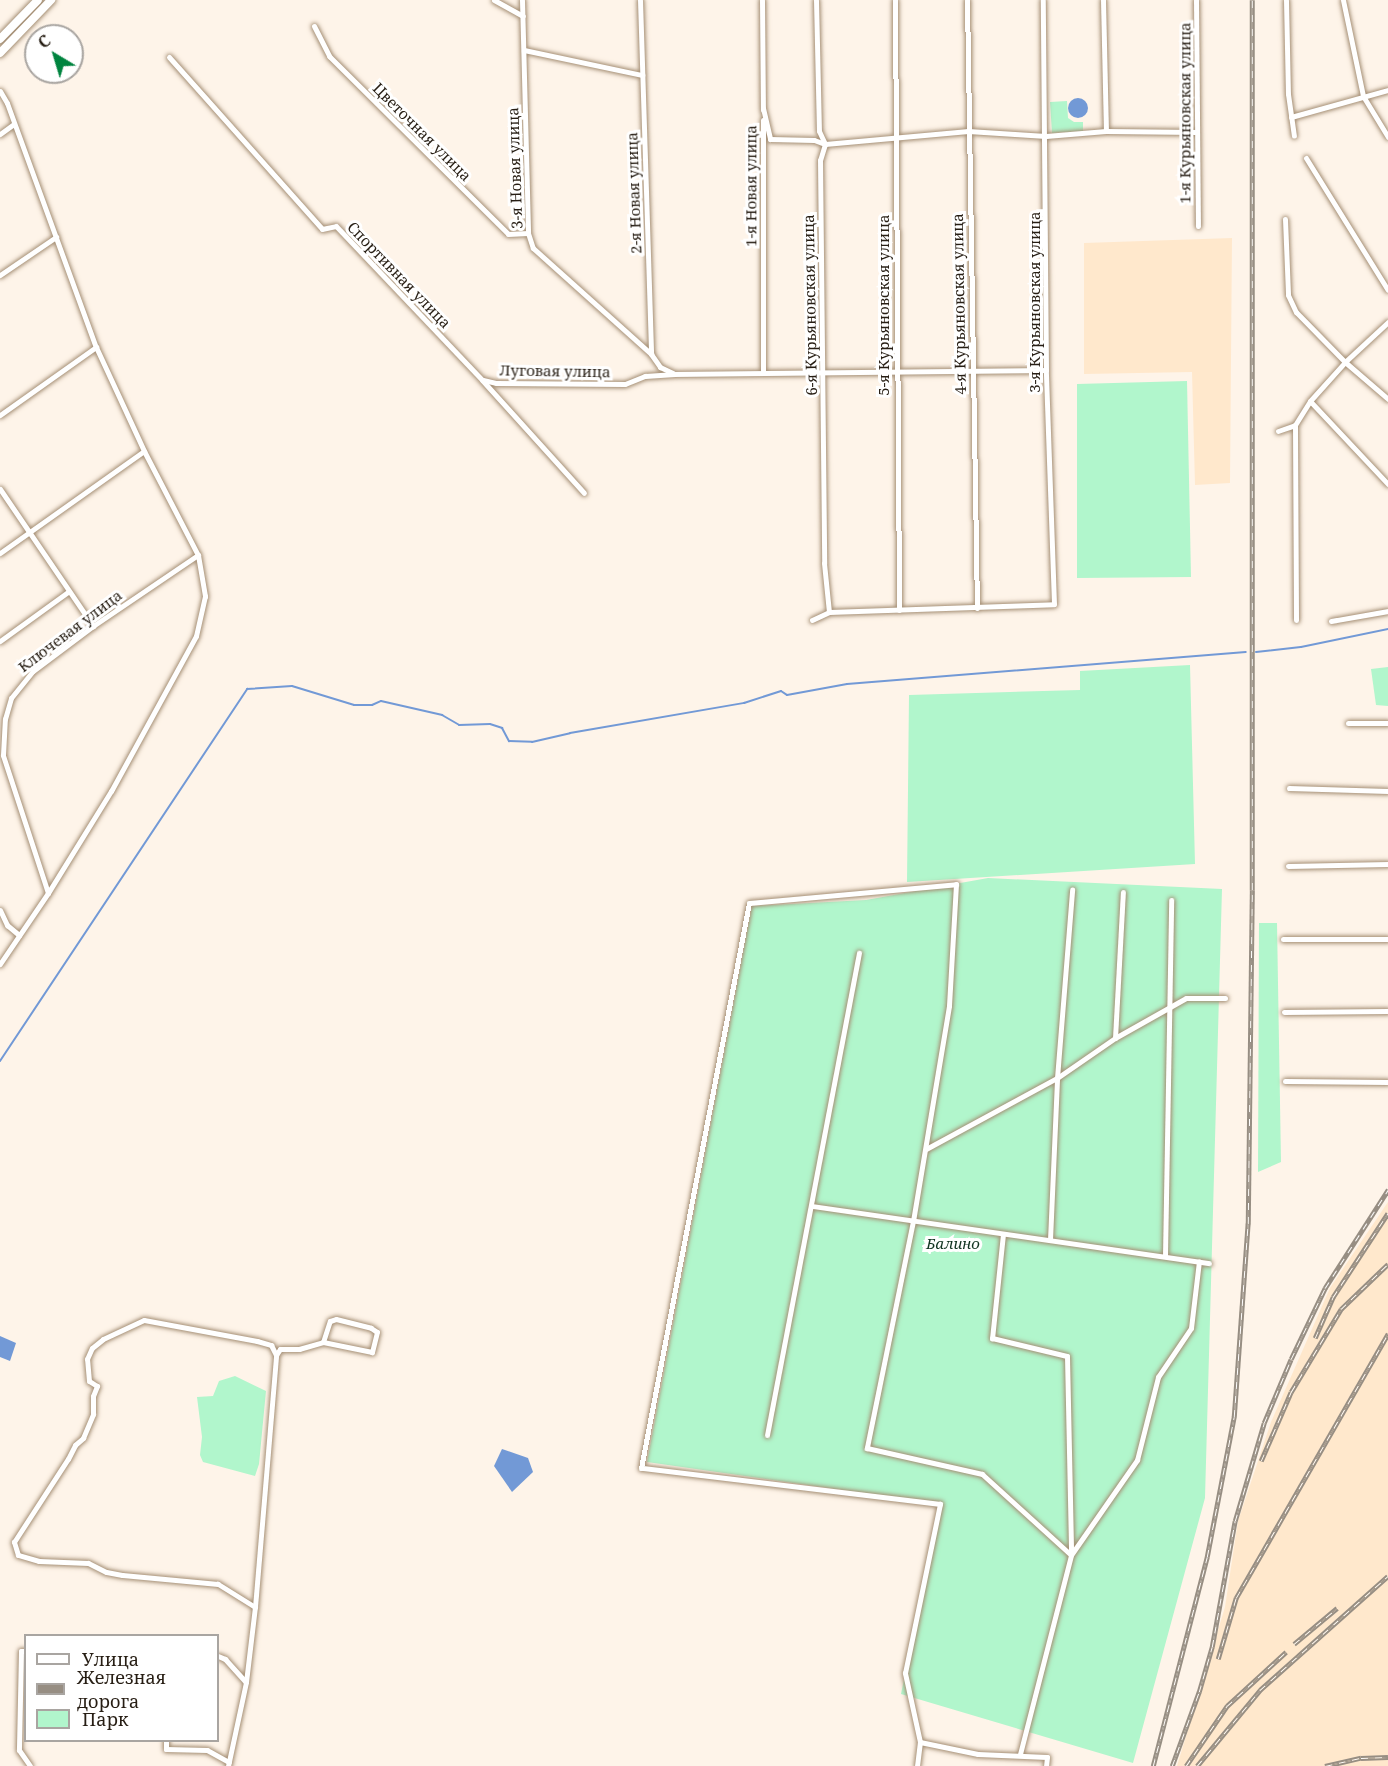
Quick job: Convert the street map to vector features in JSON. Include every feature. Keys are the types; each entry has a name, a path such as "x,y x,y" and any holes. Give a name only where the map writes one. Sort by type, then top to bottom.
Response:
{"main road":[{"path":"0,39 38,0"},
{"path":"0,53 51,0"}],"street":[{"path":"494,0 523,16"},
{"name":"3-я Новая улица","path":"522,0 528,233 532,248 651,354"},
{"name":"2-я Новая улица","path":"640,0 651,354"},
{"name":"1-я Новая улица","path":"762,0 763,373"},
{"name":"6-я Курьяновская улица","path":"816,0 819,131 825,144 820,160 824,562 829,612"},
{"name":"5-я Курьяновская улица","path":"895,0 899,610"},
{"name":"4-я Курьяновская улица","path":"967,0 971,370 977,608"},
{"name":"3-я Курьяновская улица","path":"977,608 1054,604 1046,370 1046,136 1043,0"},
{"path":"1103,0 1106,131"},
{"name":"1-я Курьяновская улица","path":"1196,0 1198,226"},
{"path":"1286,0 1288,94 1294,136"},
{"path":"1342,0 1363,96 1388,136"},
{"name":"Цветочная улица","path":"314,26 329,56 508,234 528,233"},
{"path":"524,50 642,75"},
{"name":"Спортивная улица","path":"169,57 322,229 336,226 482,380 584,494"},
{"path":"1291,117 1388,90"},
{"path":"0,91 96,347 144,451 198,555 205,596 196,636 111,791 48,893 0,964"},
{"path":"763,108 770,139 814,140 825,144 968,131 1046,136 1106,131 1197,132"},
{"path":"0,134 14,124"},
{"path":"1306,158 1388,290"},
{"path":"1285,219 1288,295 1296,312 1345,362 1388,399"},
{"path":"0,275 56,237"},
{"path":"1296,620 1295,425 1310,401 1345,362 1388,322"},
{"path":"0,415 96,347"},
{"path":"651,354 660,367 675,374"},
{"name":"Луговая улица","path":"482,380 496,383 625,384 645,376 675,374 1046,370"},
{"path":"1310,401 1388,484"},
{"path":"1278,431 1295,425"},
{"path":"0,553 144,451"},
{"path":"0,489 93,626"},
{"name":"Ключевая улица","path":"48,893 1,755 5,719 15,691 33,671 93,626 198,555"},
{"path":"0,641 69,591"},
{"path":"812,620 829,612 977,608"},
{"path":"1331,621 1388,611"},
{"path":"1347,723 1388,723"},
{"path":"1289,788 1388,791"},
{"path":"1288,866 1388,864"},
{"path":"917,1766 920,1742 905,1673 940,1504 641,1467 749,903 956,884 949,1006 913,1221 867,1448 982,1474 1071,1555"},
{"path":"1050,1240 1057,1078 1072,890"},
{"path":"1115,1038 1123,892"},
{"path":"1165,1256 1167,1008 1171,900"},
{"path":"0,910 7,925 19,935"},
{"path":"1283,939 1388,939"},
{"path":"767,1435 859,953"},
{"path":"926,1149 1057,1078 1115,1038 1186,998 1225,998"},
{"path":"1284,1011 1388,1011"},
{"path":"1285,1081 1388,1082"},
{"path":"812,1206 1209,1263"},
{"path":"1003,1234 992,1338 1067,1356 1071,1555 1020,1754"},
{"path":"1071,1555 1137,1460 1158,1377 1191,1328 1199,1262"},
{"path":"276,1355 280,1349 299,1349 323,1342 372,1352 376,1332 371,1328 336,1319 330,1321 323,1342"},
{"path":"166,1742 166,1749 207,1750 229,1764 246,1682 255,1607 276,1355 272,1345 257,1341 144,1320 103,1339 92,1348 87,1359 86,1372 89,1381 97,1386 93,1396 93,1414 83,1438 75,1445 21,1530 14,1542 14,1549 18,1555 39,1562 88,1563 106,1572 122,1575 218,1584 255,1607"},
{"path":"24,1651 21,1651 23,1721 19,1750 30,1766"},
{"path":"219,1656 225,1659 246,1682"},
{"path":"920,1742 978,1754 1047,1756 1046,1766"}],"shaded area":[{"path":"1232,238 1230,483 1195,485 1192,372 1084,374 1084,243"},
{"path":"1388,1202 1388,1766 1177,1766 1225,1607 1238,1521 1271,1422 1330,1288"}],"green space":[{"path":"1067,101 1068,118 1074,122 1083,122 1083,131 1052,133 1050,102"},
{"path":"1187,381 1191,577 1077,578 1077,384"},
{"path":"1190,665 1195,864 907,882 909,695 1080,690 1080,671"},
{"path":"1388,667 1388,706 1376,705 1371,669"},
{"name":"Балино","path":"988,878 1222,889 1205,1498 1133,1763 901,1694 940,1504 647,1462 752,906 866,900"},
{"path":"1259,923 1277,923 1281,1162 1258,1172"},
{"path":"235,1376 266,1391 259,1464 255,1476 203,1462 200,1455 202,1437 197,1397 213,1396 219,1381"}],"water":[{"path":"1078,98 1085,101 1088,108 1085,115 1078,118 1071,115 1068,108 1071,101"},
{"path":"0,1336 16,1343 10,1361 0,1357"},
{"path":"502,1449 528,1458 533,1472 512,1492 494,1466"}],"waterway":[{"path":"1256,652 1301,647 1388,629"},
{"path":"0,1061 247,689 292,686 354,705 372,705 381,701 442,715 459,725 490,724 502,728 509,741 532,742 570,733 744,703 781,691 787,695 847,684 1246,652"}],"railway":[{"path":"1153,1766 1207,1557 1234,1417 1248,1224 1252,890 1252,0"},
{"path":"1172,1766 1199,1692 1212,1647 1235,1521 1264,1423 1325,1288 1388,1190"},
{"path":"1315,1338 1333,1297 1388,1213"},
{"path":"1261,1461 1291,1392 1341,1309 1388,1264"},
{"path":"1218,1659 1236,1598 1388,1334"},
{"path":"1197,1766 1260,1690 1388,1576"},
{"path":"1294,1644 1337,1608"},
{"path":"1186,1766 1227,1706 1286,1652"},
{"path":"1325,1766 1361,1758 1388,1757"}]}
